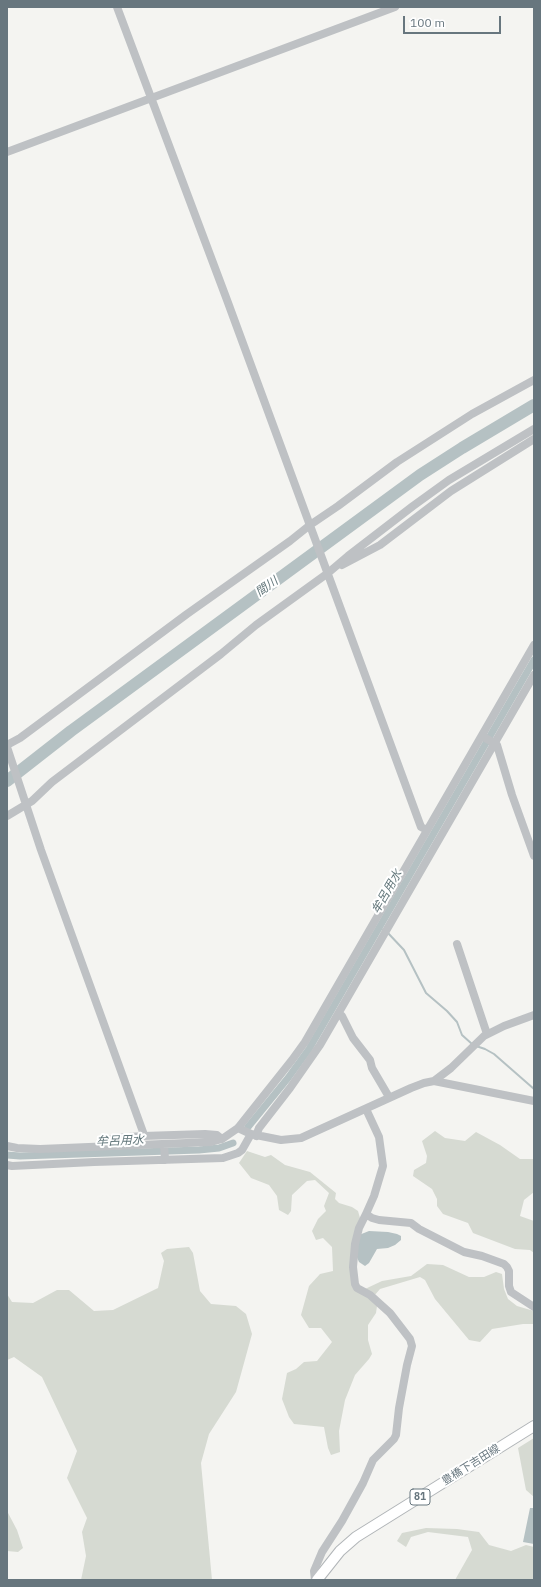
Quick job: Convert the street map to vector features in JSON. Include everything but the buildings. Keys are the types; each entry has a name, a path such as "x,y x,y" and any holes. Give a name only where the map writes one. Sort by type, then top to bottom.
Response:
{"main road":[{"name":"豊橋下吉田線","path":"316,1580 340,1550 356,1537 534,1426"}],"street":[{"path":"117,7 421,827 427,830"},
{"path":"7,152 395,7"},
{"path":"143,1136 143,1132 77,952 7,747 187,614 338,506 396,462 425,442 472,414 534,380"},
{"path":"7,816 448,480 534,429"},
{"path":"337,565 340,566 380,545 450,491 534,439"},
{"path":"7,1165 12,1166 151,1159 164,1152 222,1139 238,1128 305,1042 427,830 533,651"},
{"path":"7,1146 40,1149 103,1146 223,1158 238,1153 242,1150 308,1064 339,1013 386,928 493,743 534,675"},
{"path":"483,736 497,746 512,795 534,856"},
{"path":"377,919 386,928"},
{"path":"457,944 487,1034"},
{"path":"339,1013 353,1038 370,1060 372,1068 389,1097"},
{"path":"434,1081 487,1034 534,1015"},
{"path":"238,1128 254,1135 281,1140 301,1138 389,1097 424,1083 434,1081 534,1101"},
{"path":"316,1580 314,1571 322,1552 360,1489 373,1460 394,1439 396,1435 399,1408 412,1346 410,1339 398,1321 370,1296 357,1288 355,1284 353,1267 355,1244 359,1228 374,1196 383,1166 378,1137 366,1109"},
{"path":"103,1146 106,1141 114,1138 143,1136 205,1134 217,1135 222,1139"},
{"path":"366,1214 379,1220 411,1223 419,1229 464,1252 482,1256 504,1264 509,1271 509,1286 511,1292 534,1307"}],"shaded area":[{"path":"435,1131 445,1138 465,1141 476,1132 500,1145 520,1159 534,1159 534,1192 524,1200 520,1216 534,1221 534,1253 530,1250 515,1249 473,1233 468,1223 443,1214 437,1206 437,1199 432,1189 413,1176 414,1170 426,1163 427,1156 422,1141"},
{"path":"247,1151 265,1157 271,1155 285,1165 310,1172 336,1193 335,1199 339,1203 352,1207 358,1211 360,1218 354,1285 365,1289 382,1281 411,1276 427,1264 443,1265 469,1277 484,1277 496,1272 502,1274 504,1289 508,1299 517,1306 534,1311 534,1324 523,1324 492,1329 480,1342 469,1340 435,1299 425,1280 420,1277 380,1289 374,1296 377,1306 376,1313 368,1325 368,1340 372,1354 355,1375 345,1400 339,1431 340,1452 331,1455 328,1448 324,1427 294,1424 289,1417 282,1399 287,1373 296,1369 304,1362 317,1361 332,1342 321,1328 309,1328 301,1315 309,1286 320,1274 333,1271 332,1247 323,1238 316,1240 312,1231 318,1219 326,1211 324,1206 329,1193 315,1180 307,1181 292,1195 291,1211 288,1215 279,1210 277,1196 269,1185 251,1178 239,1163"},
{"path":"369,1231 397,1234 401,1236 401,1240 388,1248 377,1249 369,1263 365,1266 359,1262 356,1255 359,1235"},
{"path":"189,1247 193,1253 200,1291 211,1304 236,1306 246,1314 252,1334 236,1392 209,1434 201,1463 212,1580 81,1580 86,1556 82,1532 87,1518 67,1478 77,1451 42,1377 14,1357 7,1360 7,1294 12,1302 33,1303 57,1290 69,1290 94,1311 113,1310 158,1288 164,1261 161,1253 167,1249"},
{"path":"534,1438 534,1497 526,1490 518,1448"},
{"path":"530,1508 534,1508 534,1544 523,1542"},
{"path":"7,1511 17,1530 23,1548 18,1552 7,1551"},
{"path":"426,1528 457,1529 479,1532 489,1545 511,1551 526,1545 534,1547 534,1580 455,1580 472,1550 468,1537 428,1532 411,1537 406,1547 397,1541 402,1533"}],"waterway":[{"name":"間川","path":"7,781 71,731 420,475 534,405"},
{"name":"牟呂用水","path":"248,1127 288,1078 309,1049 534,660"},
{"name":"牟呂用水","path":"378,927 383,930"},
{"path":"387,932 404,950 426,993 447,1011 457,1022 462,1035 472,1044"},
{"path":"476,1046 494,1054 534,1089"},
{"name":"牟呂用水","path":"7,1155 20,1156 199,1150 219,1148 233,1143"}]}
